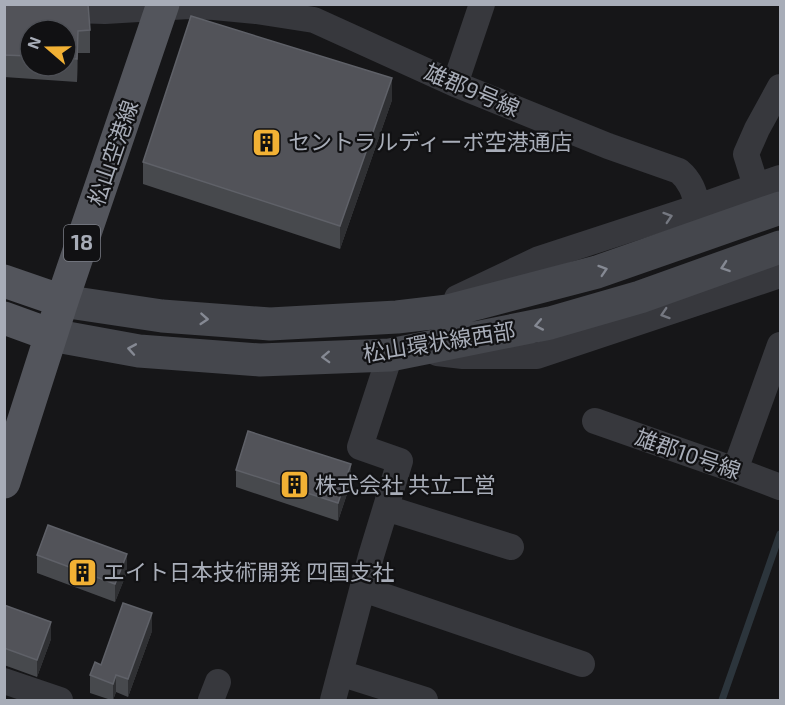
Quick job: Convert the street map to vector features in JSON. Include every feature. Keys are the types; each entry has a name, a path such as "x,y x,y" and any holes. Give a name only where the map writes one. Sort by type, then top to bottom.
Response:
{"main road":[{"name":"松山空港線","path":"4,482 51,334 162,6"},
{"path":"4,281 62,301"},
{"path":"4,318 51,334"}],"street":[{"path":"455,84 482,4"},
{"name":"雄郡9号線","path":"4,8 58,7 105,11 189,6 280,14 314,20 455,84 608,146 679,171 692,184 698,207"},
{"path":"756,186 746,154 780,87"},
{"path":"397,317 461,296 539,259 780,178"},
{"name":"松山環状線西部","path":"62,301 162,316 270,324 397,317 448,311 597,273 780,208"},
{"name":"松山環状線西部","path":"51,334 139,351 260,360 401,353 562,320 640,297 780,247"},
{"path":"333,700 400,461 360,447 401,353 537,356 780,275"},
{"path":"735,470 780,345"},
{"name":"雄郡10号線","path":"595,421 780,487"},
{"path":"386,508 511,547"},
{"path":"363,589 565,664"},
{"path":"340,673 425,700"},
{"path":"4,681 60,700"}],"building":[{"path":"4,4 88,4 90,30 78,31 78,18 18,18 18,56 4,55"},
{"name":"セントラルディーボ空港通店","path":"191,16 392,78 340,226 143,162"},
{"path":"248,431 351,464 338,503 236,470"},
{"path":"48,525 127,554 115,584 37,555"},
{"path":"123,603 152,613 128,679 116,675 113,684 90,675 95,662 101,665"},
{"path":"4,605 51,622 37,660 4,648"}],"waterway":[{"path":"722,700 780,534"}],"place":[{"name":"セントラルディーボ空港通店","path":"267,142"},
{"name":"株式会社 共立工営","path":"294,485"},
{"name":"エイト日本技術開発 四国支社","path":"82,572"}]}
